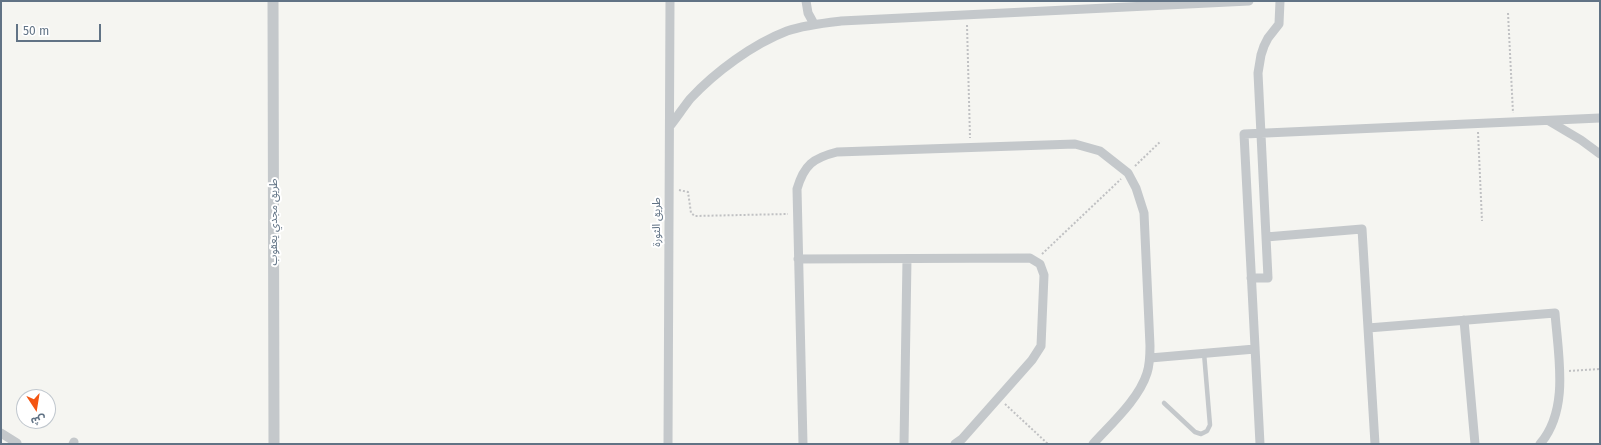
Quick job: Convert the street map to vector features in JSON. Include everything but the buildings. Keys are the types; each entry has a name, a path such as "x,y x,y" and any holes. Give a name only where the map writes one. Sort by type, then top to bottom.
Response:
{"street":[{"name":"طريق مجدي يعقوب","path":"273,1 274,444"},
{"name":"طريق الثورة","path":"668,444 670,1"},
{"path":"806,1 808,13 814,24"},
{"path":"670,126 690,99 717,75 746,53 787,31 814,24 841,21 967,14 1249,1"},
{"path":"1251,278 1268,278 1258,73 1259,64 1268,38 1278,24 1280,1"},
{"path":"1260,444 1244,134 1600,118"},
{"path":"1548,120 1581,140 1600,154"},
{"path":"802,444 797,189 802,174 811,163 823,156 837,152 1075,144 1100,152 1128,173 1136,188 1144,213 1150,358 1148,373 1142,386 1093,444"},
{"path":"1266,237 1362,230 1375,444"},
{"path":"798,259 1030,258 1040,264 1044,276 1041,346 1032,360 999,398 962,439 955,444"},
{"path":"904,444 907,259"},
{"path":"1368,328 1555,313 1559,371 1558,406 1554,422 1547,437 1540,444"},
{"path":"1464,320 1475,444"},
{"path":"1150,358 1255,349"},
{"path":"1,434 17,443"}],"lane":[{"path":"1164,402 1195,432 1201,434 1207,431 1210,425 1204,353"}],"path":[{"path":"1508,13 1513,122"},
{"path":"967,14 971,147"},
{"path":"1477,124 1482,221"},
{"path":"1035,260 1161,141"},
{"path":"669,190 684,190 688,192 691,213 695,216 798,214"},
{"path":"1559,371 1600,369"},
{"path":"999,398 1048,444"}]}
